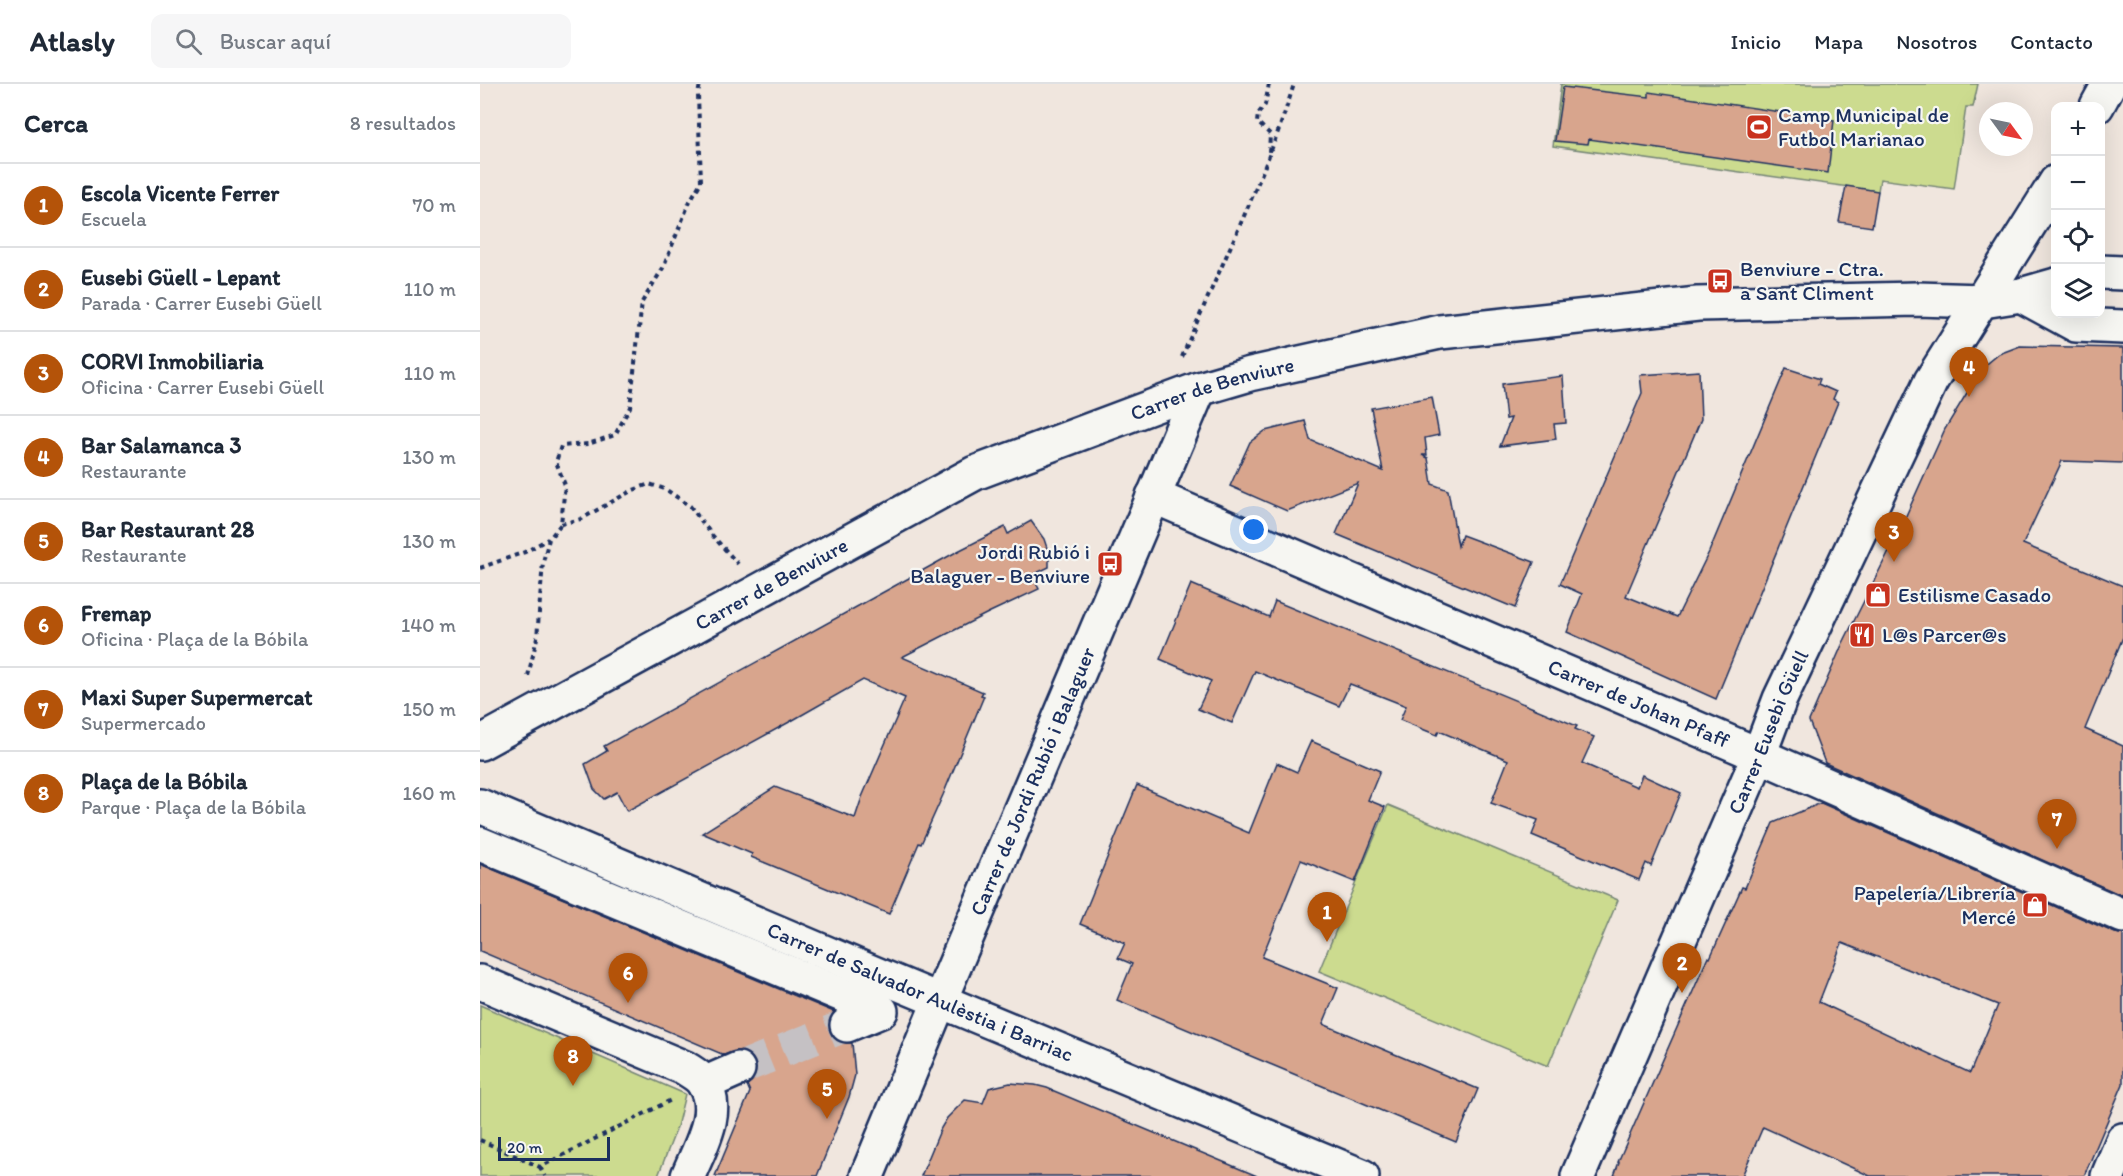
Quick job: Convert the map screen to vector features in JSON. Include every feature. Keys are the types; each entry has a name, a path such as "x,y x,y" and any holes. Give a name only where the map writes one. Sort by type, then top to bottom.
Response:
{"street":[{"path":"2099,102 2109,84"},
{"name":"Carrer Eusebi Güell","path":"1578,1176 1759,755 1780,699 1931,381 2051,189"},
{"path":"2105,272 2123,273"},
{"name":"Carrer de Benviure","path":"480,743 975,472 1199,388 1250,374 1452,331 1698,304 1917,298 1983,301 2020,295 2051,286"},
{"path":"2020,295 2076,325 2123,327"},
{"name":"Carrer de Jordi Rubió i Balaguer","path":"867,1176 1199,388"},
{"name":"Carrer de Johan Pfaff","path":"1154,496 1759,755 2123,916"},
{"name":"Carrer de Salvador Aulèstia i Barriac","path":"480,806 1362,1176"},
{"path":"480,844 881,1011 847,1025"},
{"path":"480,982 685,1068 703,1080 711,1097 712,1112 688,1176"},
{"path":"704,1084 738,1069"},
{"path":"2108,1176 2123,1140"}],"path":[{"path":"480,568 525,552 549,539 561,524 566,485 556,462 561,446 588,444 615,435 630,407 642,302 663,268 690,201 701,182 698,95 700,84"},
{"path":"1269,84 1265,105 1258,114 1257,122 1270,134 1269,156"},
{"path":"1163,402 1209,293 1246,215 1282,123 1294,84"},
{"path":"561,524 581,519 631,491 649,484 665,489 690,506 712,535 761,588"},
{"path":"518,721 537,638 543,562 549,539"},
{"path":"540,1167 704,1084"},
{"path":"480,1140 540,1167 545,1176"}],"green space":[{"name":"Camp Municipal de Futbol Marianao","path":"1561,84 1978,84 1973,107 1966,107 1954,189 1880,179 1878,191 1553,146"},
{"path":"1388,805 1618,900 1548,1066 1319,971"},
{"path":"480,1005 685,1094 677,1127 658,1176 480,1176"}],"building":[{"path":"1563,87 1649,97 1649,92 1834,120 1828,173 1589,139 1588,144 1555,141"},
{"path":"1846,186 1878,191 1872,227 1839,222"},
{"path":"2020,346 2123,348 2123,463 2062,461 2023,544 2123,586 2123,637 2085,729 2123,746 2123,896 1825,763 1809,721 1842,645 1900,529 1945,429 1982,368 1999,354"},
{"path":"1786,368 1820,379 1818,384 1836,392 1833,399 1838,402 1716,699 1567,632 1582,594 1560,584 1642,393 1640,375 1699,371 1701,419 1626,596 1677,617 1709,552"},
{"path":"1563,376 1566,423 1554,424 1556,439 1500,446 1511,418 1506,419 1502,384"},
{"path":"1432,397 1439,435 1425,438 1427,455 1422,455 1428,458 1432,484 1448,490 1458,546 1462,535 1534,562 1515,608 1336,534 1358,483 1287,511 1230,486 1250,442 1265,431 1305,421 1310,440 1383,471 1371,408"},
{"path":"1031,521 1044,539 1049,554 1049,567 1032,575 1039,589 902,657 983,692 981,695 984,696 943,795 921,844 919,843 889,914 751,857 752,854 702,833 775,787 855,818 905,698 863,680 627,811 617,792 604,799 594,789 585,764 607,751 604,746 958,551 1005,527 1008,534"},
{"path":"1191,584 1269,617 1275,601 1577,726 1575,729 1594,737 1582,763 1637,787 1642,775 1681,793 1651,866 1646,863 1639,880 1532,835 1538,820 1491,803 1508,760 1439,731 1437,735 1400,720 1406,706 1350,684 1339,706 1255,671 1232,723 1198,709 1211,681 1160,659"},
{"path":"1311,741 1380,771 1368,800 1385,807 1355,882 1301,860 1262,957 1338,988 1323,1024 1478,1089 1456,1142 1117,1000 1132,964 1118,958 1125,943 1080,924 1137,785 1249,833 1277,763 1297,772"},
{"path":"1821,803 2115,933 2123,934 2123,1084 2084,1176 1870,1176 1763,1127 1742,1176 1614,1176 1618,1162 1708,957 1710,958 1742,887 1745,888 1773,823","holes":["1842,943 1998,1005 1970,1073 1819,1002"]},
{"path":"480,864 834,1012 829,1022 830,1032 836,1040 852,1043 855,1075 849,1097 817,1176 715,1176 750,1092 747,1085 753,1080 756,1072 755,1061 741,1050 724,1055 480,951"},
{"path":"1010,1083 1047,1088 1257,1176 921,1176 947,1118 965,1100 983,1103 989,1088"}],"tunnel":[{"path":"738,1069 847,1025"}],"place":[{"name":"Camp Municipal de Futbol Marianao","path":"1759,127"},
{"name":"Benviure - Ctra. a Sant Climent","path":"1720,281"},
{"name":"Bar Salamanca 3","path":"1969,397"},
{"name":"CORVI Inmobiliaria","path":"1894,562"},
{"name":"Jordi Rubió i Balaguer - Benviure","path":"1110,564"},
{"name":"Estilisme Casado","path":"1878,595"},
{"name":"L@s Parcer@s","path":"1862,635"},
{"name":"Maxi Super Supermercat","path":"2057,849"},
{"name":"Papelería/Librería Mercé","path":"2035,905"},
{"name":"Escola Vicente Ferrer","path":"1327,942"},
{"name":"Eusebi Güell - Lepant","path":"1682,993"},
{"name":"Fremap","path":"628,1003"},
{"name":"Plaça de la Bóbila","path":"573,1086"},
{"name":"Bar Restaurant 28","path":"827,1119"}]}
